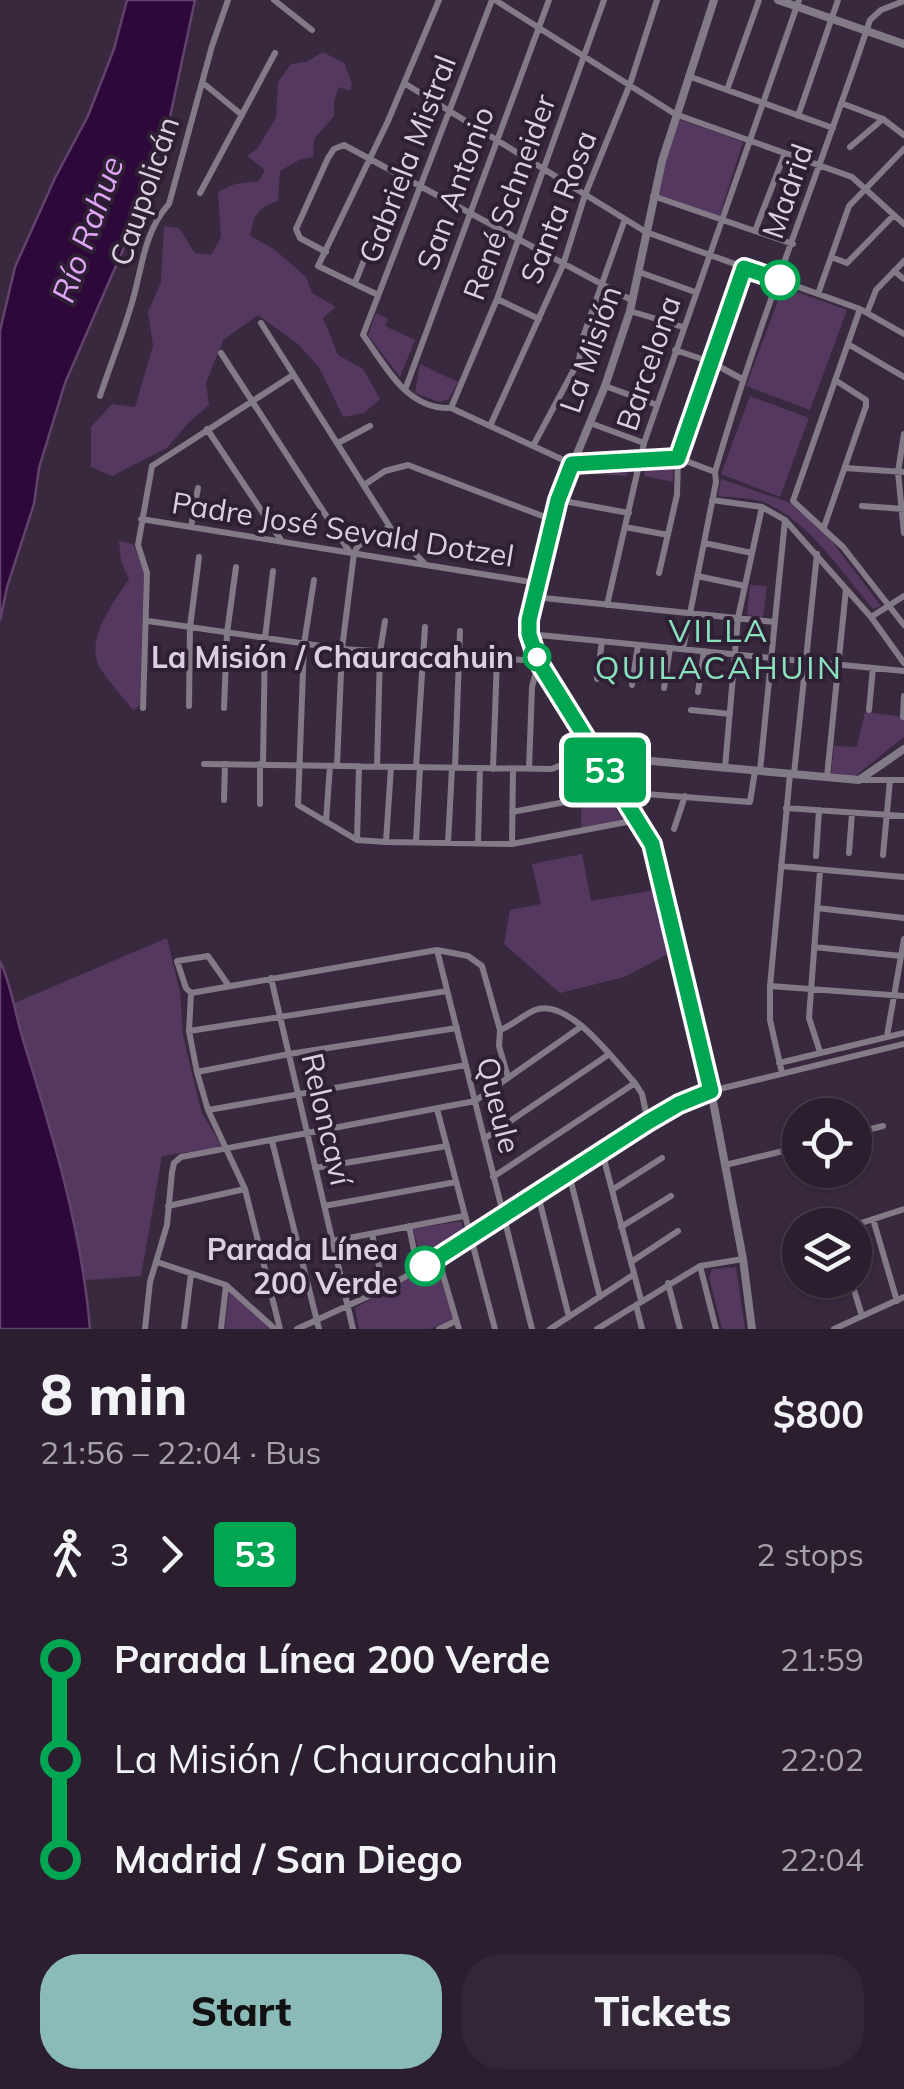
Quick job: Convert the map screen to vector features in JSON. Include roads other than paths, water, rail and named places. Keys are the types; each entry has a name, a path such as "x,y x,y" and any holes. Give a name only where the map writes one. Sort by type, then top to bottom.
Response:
{"street":[{"name":"Caupolicán","path":"100,396 130,309 145,243 168,204 228,0"},
{"path":"274,0 312,30"},
{"path":"378,296 318,266 439,0"},
{"path":"493,0 675,114 852,177 904,224"},
{"name":"Gabriela Mistral","path":"404,391 363,335 493,0"},
{"name":"San Antonio","path":"404,391 549,0"},
{"name":"René Schneider","path":"451,408 497,299 604,0"},
{"name":"Santa Rosa","path":"490,426 564,265 585,195 630,84 657,0"},
{"name":"La Misión","path":"714,0 675,114 653,196 630,311 605,386 558,500 529,634 538,661 652,844 711,1091 743,1259 752,1329"},
{"path":"727,90 760,0"},
{"path":"778,0 798,3 904,44"},
{"path":"798,116 838,0"},
{"name":"Madrid","path":"712,500 715,472 742,379 867,30 874,14 888,3 904,0"},
{"name":"Barcelona","path":"607,604 644,443 798,3"},
{"path":"200,193 276,54"},
{"path":"688,76 833,128"},
{"path":"203,83 242,115"},
{"path":"404,84 646,232 863,311 904,334"},
{"path":"841,103 883,119 904,135"},
{"path":"850,147 883,119"},
{"path":"326,252 300,238 296,229 328,158 334,149 344,145 633,301"},
{"path":"818,294 848,206 904,150"},
{"path":"755,231 785,153"},
{"path":"894,160 904,169"},
{"path":"653,196 793,244"},
{"path":"831,257 848,262 894,215"},
{"path":"533,446 579,360 583,337 624,219"},
{"path":"355,283 376,230"},
{"path":"904,260 876,290 863,311 793,501 824,526 904,626"},
{"path":"660,573 677,495 678,458 744,268"},
{"path":"894,271 904,279"},
{"path":"638,272 696,292"},
{"path":"497,299 539,319"},
{"path":"630,311 683,327"},
{"path":"261,323 390,527 426,565"},
{"path":"848,344 904,376"},
{"path":"675,350 711,362 742,379"},
{"path":"221,353 352,553"},
{"path":"143,708 148,573 140,553 140,519 152,466 293,375"},
{"path":"824,526 866,400 835,380"},
{"path":"605,386 657,405"},
{"path":"404,391 426,405 451,408 572,464 678,458 715,472"},
{"path":"590,423 644,443"},
{"path":"338,443 370,426"},
{"path":"208,430 282,542"},
{"path":"904,434 904,533"},
{"path":"364,485 385,471 408,465 553,520"},
{"path":"844,468 901,472"},
{"path":"191,526 198,488"},
{"path":"558,500 628,513"},
{"path":"682,649 712,500 762,506 785,520 871,616 904,663"},
{"path":"725,768 738,618 762,506"},
{"path":"862,506 902,509"},
{"name":"Padre José Sevald Dotzel","path":"140,519 538,583"},
{"path":"619,792 750,802 757,771 785,520"},
{"path":"326,821 352,553 390,527"},
{"path":"626,527 668,535"},
{"path":"704,543 752,553"},
{"path":"782,1073 770,1020 770,986 786,808 817,554"},
{"path":"188,706 190,627 200,557"},
{"path":"224,708 227,633 236,567"},
{"path":"260,804 265,638 274,571"},
{"path":"697,576 745,586"},
{"path":"314,580 304,644 298,806 357,840 386,842 512,844 637,820"},
{"path":"827,777 846,587"},
{"path":"871,616 904,596"},
{"path":"534,597 774,622"},
{"path":"148,621 342,650 538,661 532,687 529,769"},
{"path":"377,767 380,652 385,621"},
{"path":"416,842 425,626"},
{"path":"448,843 460,631"},
{"path":"529,634 904,671"},
{"path":"597,679 602,641"},
{"path":"632,686 638,645"},
{"path":"664,688 670,648"},
{"path":"698,692 704,651"},
{"path":"493,769 497,659"},
{"path":"870,710 873,668"},
{"path":"532,687 537,679 549,679"},
{"path":"903,716 904,696"},
{"path":"691,710 730,714"},
{"path":"858,780 904,749"},
{"path":"204,764 552,769 594,754 858,780 904,780"},
{"path":"224,764 224,800"},
{"path":"357,840 358,766"},
{"path":"386,842 391,767"},
{"path":"478,843 480,768"},
{"path":"512,844 513,769"},
{"path":"883,855 890,780"},
{"path":"625,802 636,792"},
{"path":"674,829 685,796"},
{"path":"512,812 576,800"},
{"path":"786,808 904,816"},
{"path":"816,856 819,810"},
{"path":"849,853 852,813"},
{"path":"781,866 904,877"},
{"path":"820,870 809,1018 820,1052"},
{"path":"817,908 904,918"},
{"path":"887,1037 900,996 904,939"},
{"path":"814,947 901,956"},
{"path":"191,993 437,950 468,956 482,966 508,1077"},
{"name":"Queule","path":"437,950 532,1329"},
{"path":"229,986 208,956 177,960 191,993 189,1031 197,1072 208,1110 245,1190 278,1329"},
{"name":"Reloncaví","path":"271,978 354,1329"},
{"path":"770,986 900,996"},
{"path":"189,1031 448,991"},
{"path":"500,1030 537,1009 572,1016 635,1082 648,1122"},
{"path":"145,1329 150,1282 163,1245 174,1162 181,1157 474,1101 582,1026"},
{"path":"197,1072 456,1028"},
{"path":"779,1064 904,1033"},
{"path":"297,1329 318,1326 418,1270 679,1104 711,1091 904,1044"},
{"path":"484,1138 608,1055"},
{"path":"208,1110 466,1065"},
{"path":"493,1177 635,1082"},
{"path":"438,1109 495,1329"},
{"path":"872,1129 883,1126"},
{"path":"272,1141 318,1326"},
{"path":"316,1168 447,1146"},
{"path":"602,1152 634,1275 642,1329"},
{"path":"725,1166 782,1152"},
{"path":"612,1190 662,1158"},
{"path":"570,1174 600,1297"},
{"path":"324,1206 456,1182"},
{"path":"168,1206 245,1190"},
{"path":"538,1194 568,1317"},
{"path":"621,1227 671,1196"},
{"path":"834,1329 900,1299 873,1220 904,1209"},
{"path":"333,1240 464,1216"},
{"path":"409,1226 418,1270"},
{"path":"631,1262 678,1230"},
{"path":"372,1234 384,1289"},
{"path":"438,1258 458,1325 439,1329"},
{"path":"597,1329 700,1266 743,1259"},
{"path":"157,1262 226,1285 278,1329"},
{"path":"700,1266 716,1329"},
{"path":"184,1329 191,1274"},
{"path":"550,1329 634,1275"},
{"path":"668,1283 680,1329"},
{"path":"220,1329 226,1285"},
{"path":"856,1298 862,1316"}],"water":[{"name":"Río Rahue","path":"127,0 195,0 167,131 125,245 65,383 0,621 0,331 15,267 88,116 114,49"},
{"path":"0,961 65,1184 90,1329 0,1329"}],"place":[{"name":"La Misión / Chauracahuin","path":"537,657"},
{"name":"Parada Línea 200 Verde","path":"425,1266"}],"district":[{"name":"VILLA QUILACAHUIN","path":"719,648"}]}
